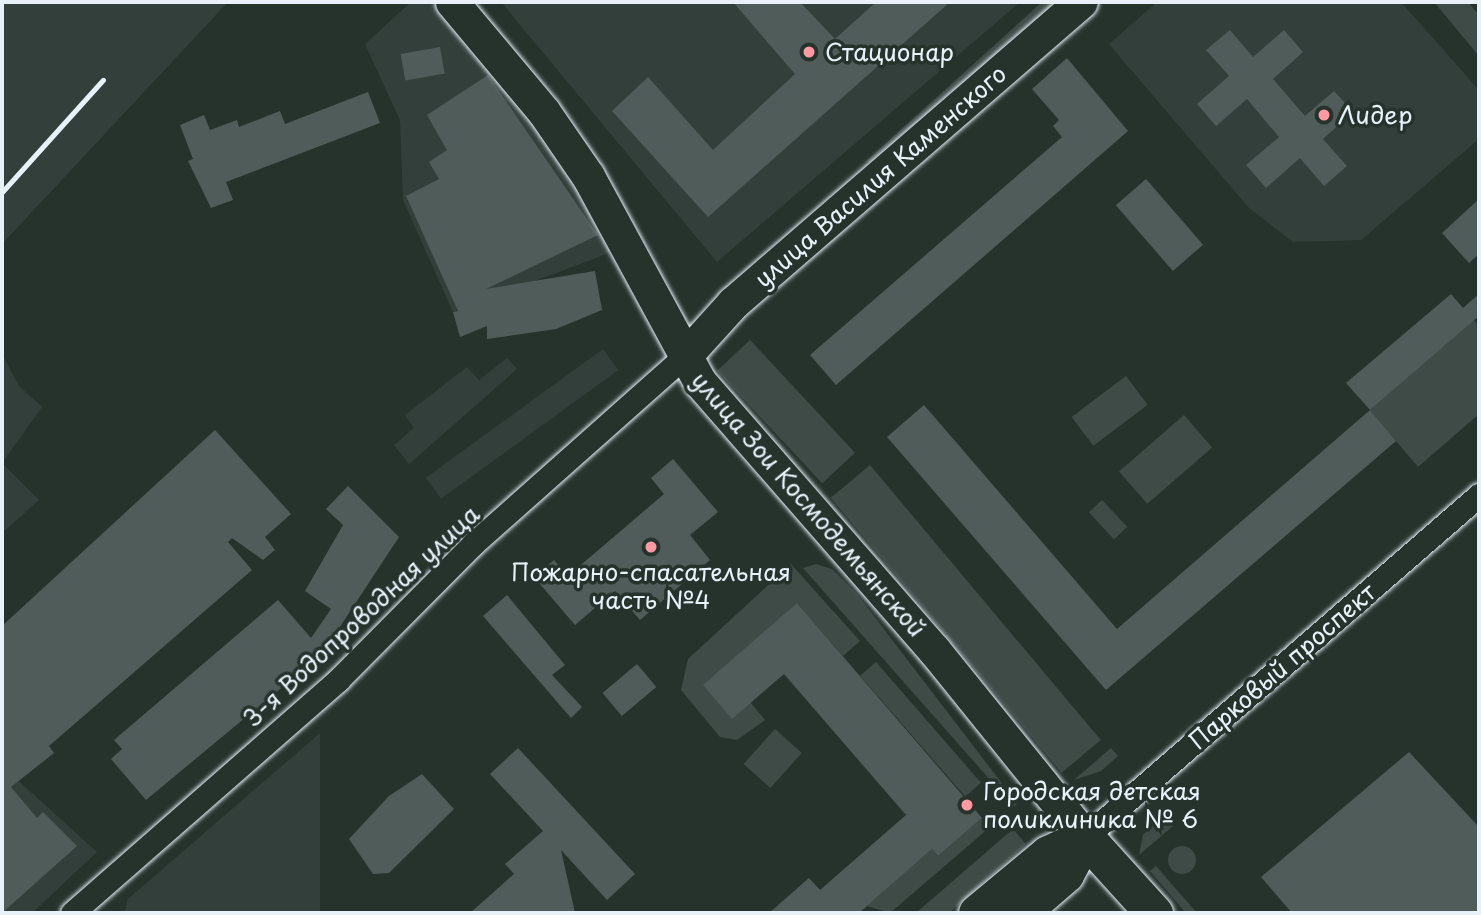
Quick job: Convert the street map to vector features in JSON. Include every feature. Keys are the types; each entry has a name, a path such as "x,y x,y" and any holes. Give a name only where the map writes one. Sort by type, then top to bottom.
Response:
{"main road":[{"name":"улица Зои Космодемьянской","path":"452,2 544,112 588,176 685,356 729,418 934,650 1148,911"},
{"name":"улица Василия Каменского","path":"685,356 733,303 1081,2"},
{"name":"Парковый проспект","path":"978,913 1048,854 1085,837"},
{"name":"Парковый проспект","path":"1020,913 1065,874 1085,837"}],"street":[{"name":"3-я Водопроводная улица","path":"72,913 338,680 473,544 685,356"},
{"name":"Парковый проспект","path":"1085,837 1479,495"}],"shaded area":[{"path":"2,2 228,2 2,244"},
{"path":"411,2 436,2 549,143 617,250 453,312 403,200 400,120 365,44"},
{"path":"501,2 1020,2 717,262"},
{"path":"1042,2 1070,2 878,160 865,162"},
{"name":"Лидер","path":"1157,2 1401,2 1479,90 1479,139 1361,240 1293,242 1249,208 1109,44"},
{"path":"1434,2 1468,2 1479,15 1479,56"},
{"path":"1474,320 1479,327 1479,414 1418,467 1370,410"},
{"path":"750,340 855,453 822,483 717,371"},
{"path":"603,349 618,370 441,499 426,478"},
{"path":"2,354 19,386 42,407 2,463"},
{"path":"507,358 517,369 409,464 394,445 414,428 405,415 467,367 479,380"},
{"path":"1126,376 1148,405 1093,446 1072,417"},
{"path":"1184,415 1212,447 1147,504 1119,471"},
{"path":"2,463 39,500 2,533"},
{"path":"870,465 1101,740 1062,773 831,498"},
{"path":"1102,500 1127,527 1114,539 1089,512"},
{"path":"791,564 860,641 843,656 797,603 751,703 765,720 737,740 720,737 681,690 688,659"},
{"path":"816,564 832,569 857,594 1017,803 1014,807 803,568"},
{"path":"876,662 981,783 965,797 860,676"},
{"path":"775,729 802,753 770,788 744,764"},
{"path":"320,733 320,913 124,913 128,899"},
{"path":"1111,748 1118,756 1101,771 1074,780"},
{"path":"2,766 97,852 32,913 2,913"},
{"path":"1163,814 1173,826 1139,855 1143,835"},
{"path":"982,818 990,827 890,913 867,906 932,849 938,856"},
{"path":"1013,829 1026,844 949,913 916,913"},
{"path":"1182,846 1192,850 1196,860 1192,870 1182,874 1172,870 1168,860 1172,850"},
{"path":"1156,866 1197,913 1186,913 1150,871"}],"building":[{"path":"733,2 800,2 835,39 876,2 950,2 708,217 612,111 648,77 713,150 795,74"},
{"path":"1230,30 1253,57 1284,30 1303,52 1273,79 1305,116 1334,91 1353,112 1323,139 1347,166 1324,186 1300,158 1266,188 1246,165 1279,137 1247,99 1216,126 1197,104 1229,76 1206,50"},
{"path":"440,47 445,74 405,81 401,54"},
{"path":"1067,58 1128,131 836,385 810,355 1062,137 1053,126 1059,120 1032,89"},
{"path":"488,75 598,235 486,289 595,271 602,310 556,329 487,339 487,326 460,337 453,312 458,311 406,196 439,179 429,162 447,150 427,115"},
{"path":"368,92 380,123 226,182 233,200 211,208 188,161 193,159 180,125 204,115 210,130 237,120 239,127 280,111 285,124"},
{"path":"1146,179 1203,245 1173,271 1116,205"},
{"path":"1479,199 1479,254 1469,263 1442,233"},
{"path":"1451,294 1463,308 1479,294 1479,316 1370,410 1346,383"},
{"path":"924,405 1117,629 1370,410 1396,441 1106,690 887,437"},
{"path":"215,430 291,514 265,537 275,550 263,560 232,538 228,542 252,570 49,746 54,753 11,787 37,818 43,812 77,846 2,913 2,626"},
{"name":"Пожарно-спасательная часть №4","path":"673,459 718,512 690,535 710,560 640,620 615,591 575,625 534,577 554,560 568,576 664,494 651,478"},
{"path":"348,486 399,537 322,654 146,800 111,759 122,749 114,740 278,600 311,638 331,609 305,591 343,525 326,509"},
{"path":"507,595 565,665 552,675 582,707 571,718 483,616"},
{"path":"797,603 982,818 938,856 932,849 859,913 769,913 809,878 820,890 906,815 784,674 732,719 703,685"},
{"path":"637,664 656,687 622,716 603,693"},
{"path":"518,748 635,874 607,900 561,850 575,913 470,913 514,874 505,864 543,831 490,774"},
{"path":"1409,752 1479,827 1479,913 1292,913 1261,877"},
{"path":"422,774 454,809 389,873 373,874 349,839 389,796"}],"railway":[{"path":"2,192 103,80"}],"place":[{"name":"Стационар","path":"809,52"},
{"name":"Лидер","path":"1324,115"},
{"name":"Пожарно-спасательная часть №4","path":"651,547"},
{"name":"Городская детская поликлиника № 6","path":"967,805"}]}
